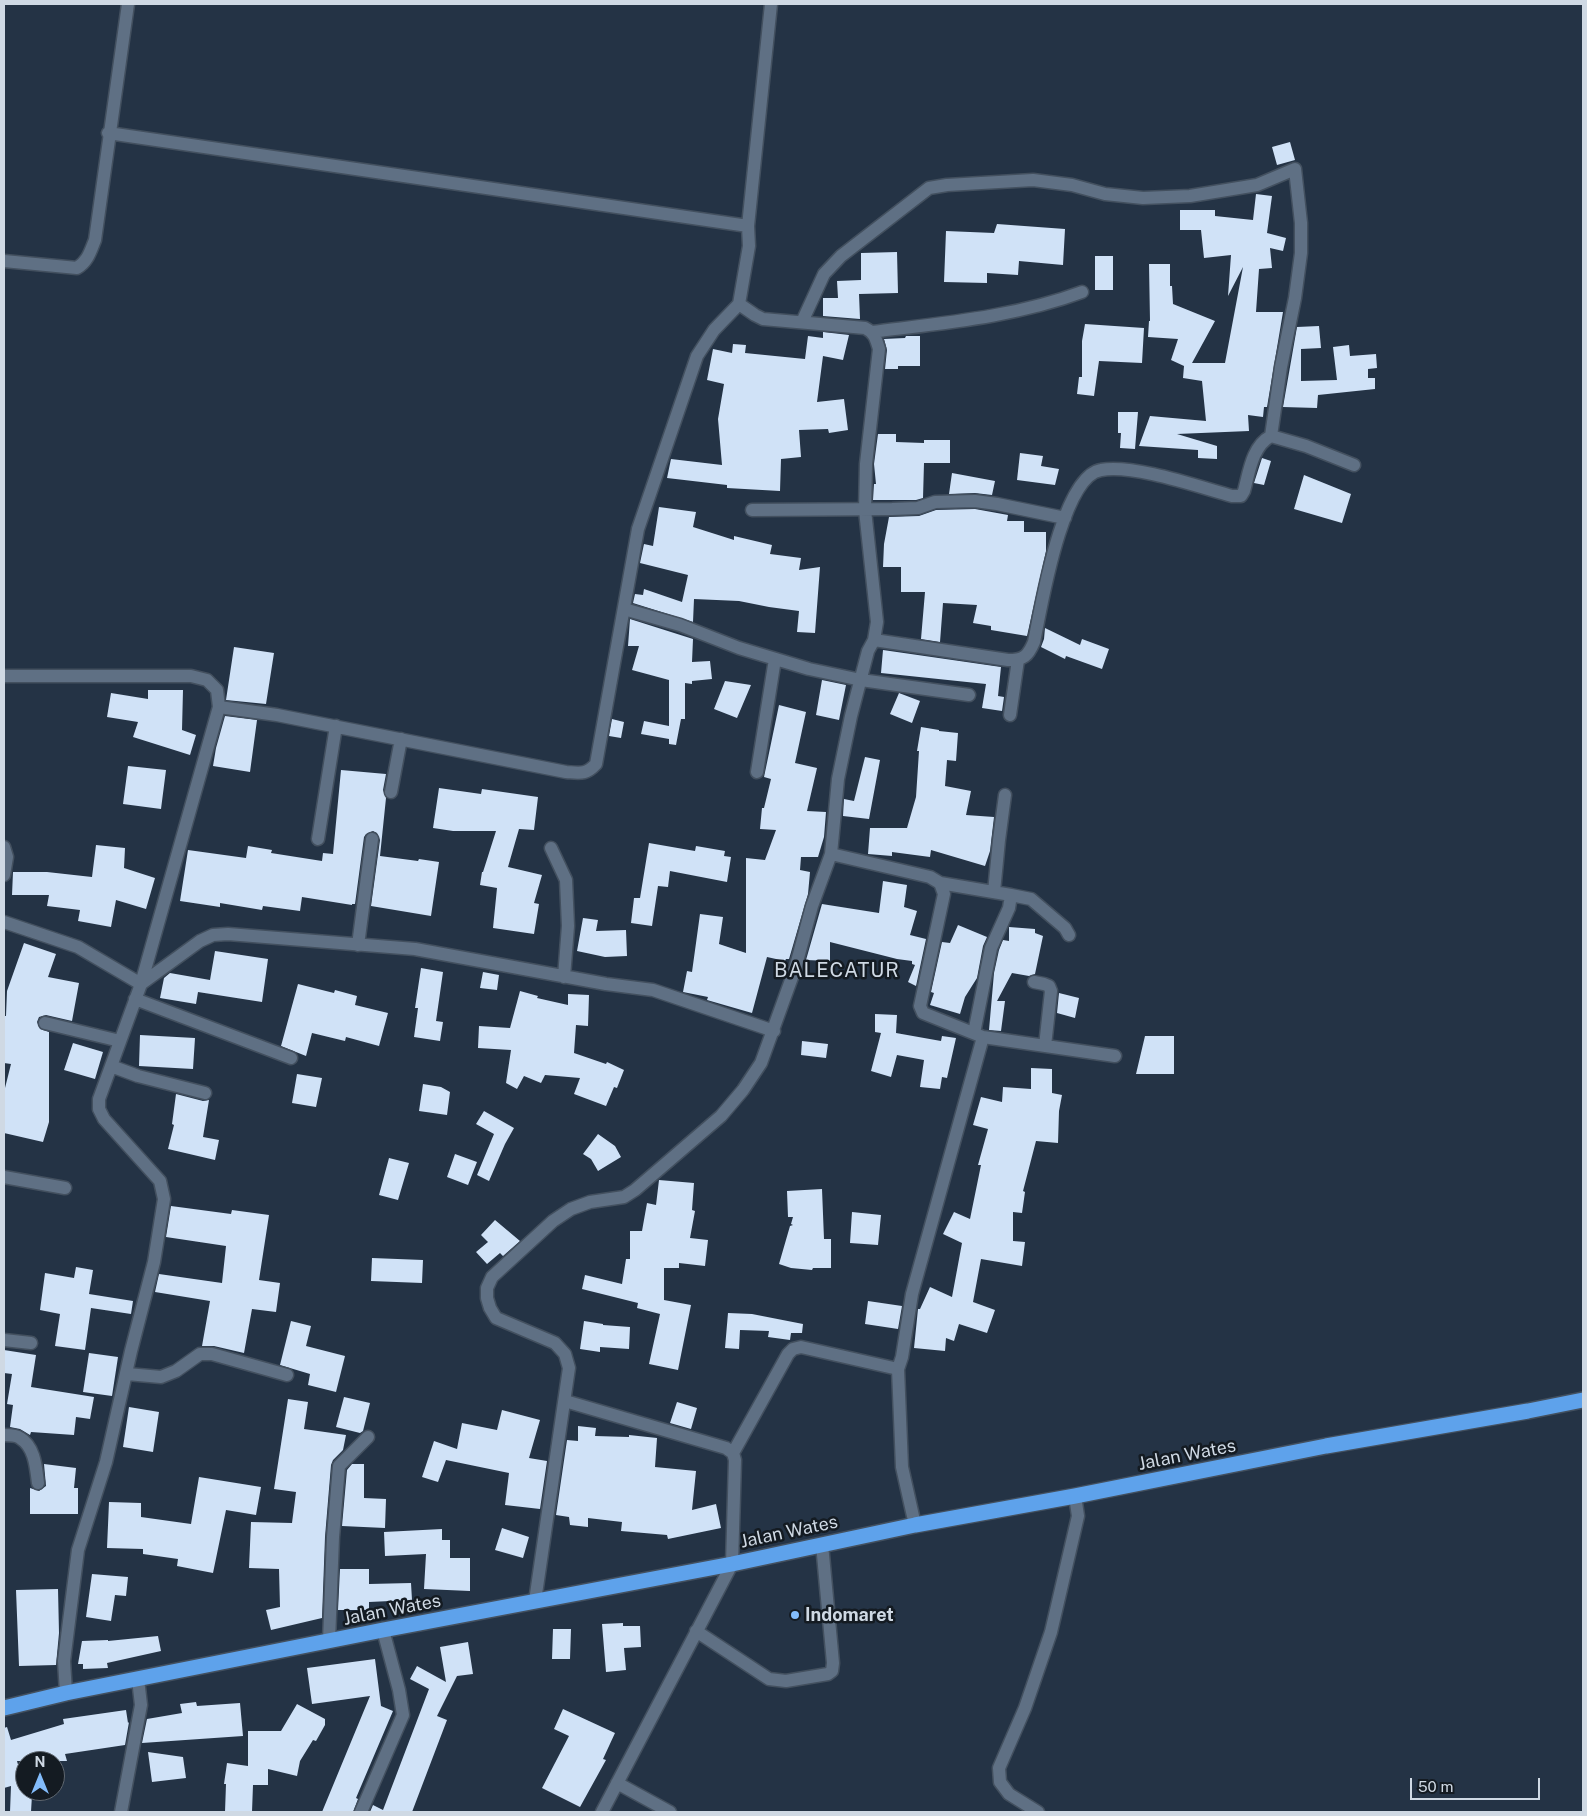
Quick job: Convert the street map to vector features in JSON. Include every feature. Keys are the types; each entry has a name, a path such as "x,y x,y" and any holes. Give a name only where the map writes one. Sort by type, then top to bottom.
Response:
{"highway":[{"name":"Jalan Wates","path":"4,1708 66,1693 383,1630 732,1564 915,1525 1075,1496 1326,1446 1519,1413 1583,1400"}],"street":[{"path":"4,261 77,268 84,264 89,257 94,240 128,4"},
{"path":"219,707 336,726 566,772 585,773 596,764 638,529 696,356 714,330 739,304 750,246 748,226 771,4"},
{"path":"108,133 748,226"},
{"path":"802,322 824,274 829,268 841,256 929,188 947,185 1033,180 1072,185 1105,194 1143,198 1190,196 1257,185 1295,169 1301,223 1301,253 1295,298 1281,367 1271,436 1265,440 1255,454 1244,492 1241,496 1232,496 1150,474 1114,469 1101,470 1091,474 1083,481 1065,518 1055,545 1034,642 1029,654 1018,660 1008,660 874,640"},
{"path":"739,304 755,315 764,318 865,328 872,332 1019,311 1056,302 1082,292"},
{"path":"535,1601 569,1368 565,1354 555,1344 496,1318 490,1308 488,1288 492,1278 553,1221 571,1209 590,1202 624,1198 635,1190 721,1116 762,1063 795,969 812,906 831,854 838,779 851,716 868,651 874,640 877,622 865,510 866,464 879,349 872,332"},
{"path":"1271,436 1306,446 1354,465"},
{"path":"752,510 918,508 935,502 975,501 1065,518"},
{"path":"624,609 680,625 739,648 809,669 861,680 969,695"},
{"path":"758,772 776,659"},
{"path":"1010,716 1018,660"},
{"path":"4,676 191,676 207,680 217,690 219,707 141,984 99,1099 99,1110 104,1119 160,1181 164,1199 154,1262 131,1351 106,1462 78,1550 64,1661 66,1693"},
{"path":"318,839 336,726"},
{"path":"391,792 400,739"},
{"path":"994,892 998,840 1005,795"},
{"path":"358,945 372,839"},
{"path":"4,848 7,856 4,875"},
{"path":"551,848 566,880 568,926 564,977"},
{"path":"831,854 930,878 940,883 1031,899 1065,928 1069,934"},
{"path":"940,883 944,894 920,1006 921,1010 929,1016 978,1035 1115,1056"},
{"path":"915,1525 902,1467 898,1369 902,1357 912,1294 978,1035 991,948 995,935 1009,908 1011,895"},
{"path":"4,922 78,947 141,984"},
{"path":"141,984 178,956 213,935 228,934 415,950 564,977 653,990 774,1031"},
{"path":"1034,982 1049,986 1051,991 1045,1046"},
{"path":"135,999 291,1058"},
{"path":"45,1023 120,1041"},
{"path":"111,1066 138,1076 205,1093"},
{"path":"4,1177 65,1188"},
{"path":"4,1340 31,1343"},
{"path":"733,1453 788,1354 793,1349 801,1347 898,1369"},
{"path":"127,1374 162,1377 176,1371 200,1354 212,1354 287,1375"},
{"path":"565,1401 726,1448 733,1453 735,1460 732,1564 602,1812"},
{"path":"4,1435 21,1438 27,1446 34,1458 38,1482"},
{"path":"329,1641 333,1537 339,1466 368,1437"},
{"path":"1038,1812 1009,1794 1000,1782 999,1768 1025,1708 1051,1632 1078,1516 1075,1496"},
{"path":"696,1631 769,1679 786,1681 828,1674 832,1671 833,1663 822,1544"},
{"path":"361,1812 402,1714 399,1690 383,1630"},
{"path":"122,1812 141,1705 138,1679"},
{"path":"617,1783 670,1812"}],"building":[{"path":"1290,142 1295,160 1277,165 1272,147"},
{"path":"1256,194 1272,196 1267,233 1286,238 1283,251 1270,248 1272,268 1259,269 1256,312 1283,312 1267,407 1264,407 1263,417 1248,415 1249,431 1177,434 1217,446 1217,459 1198,458 1198,450 1139,446 1150,416 1206,421 1202,381 1183,378 1184,366 1171,360 1178,339 1148,337 1150,321 1149,264 1170,264 1170,286 1172,286 1173,304 1215,321 1192,363 1225,363 1243,267 1228,296 1231,255 1204,258 1201,230 1180,230 1180,210 1215,210 1215,216 1253,220"},
{"path":"997,224 1065,229 1063,265 1019,261 1018,275 987,273 987,283 944,282 946,231 994,233"},
{"path":"897,252 898,293 859,294 860,319 823,316 823,298 838,298 837,281 861,280 861,253"},
{"path":"1095,256 1113,256 1113,290 1095,290"},
{"path":"1085,324 1144,328 1142,363 1099,361 1094,396 1077,394 1079,377 1082,377 1082,341"},
{"path":"1319,326 1321,348 1301,349 1301,381 1337,380 1333,347 1349,345 1350,356 1376,354 1377,368 1368,369 1368,378 1375,378 1375,389 1318,395 1317,408 1283,407 1297,327"},
{"path":"823,332 849,335 843,360 823,356 817,402 844,399 848,430 829,433 828,429 799,430 801,457 781,459 780,491 727,488 727,485 667,478 671,459 722,465 718,419 724,384 707,380 713,349 732,353 733,344 746,345 745,353 805,359 808,336 823,338"},
{"path":"906,336 920,336 920,366 898,366 898,369 885,369 887,350 884,339 905,338"},
{"path":"1118,412 1138,412 1135,449 1120,448 1121,433 1118,433"},
{"path":"878,434 896,434 896,442 924,443 924,440 950,440 950,463 924,463 923,498 916,500 873,500 874,484 876,484 874,464"},
{"path":"1020,453 1043,456 1041,466 1059,469 1055,485 1017,480"},
{"path":"1262,458 1271,461 1264,485 1254,483"},
{"path":"952,473 995,481 992,495 975,493 949,494"},
{"path":"1304,475 1351,494 1342,523 1294,509"},
{"path":"659,507 696,512 693,527 734,540 734,536 772,545 770,554 801,558 799,570 820,567 815,633 797,632 799,611 739,601 694,599 693,622 633,603 635,594 643,595 644,589 682,602 688,575 640,563 644,544 653,546"},
{"path":"975,509 1008,515 1007,521 1024,521 1024,532 1046,532 1046,551 1027,636 991,630 991,626 973,623 977,605 943,603 940,642 921,639 925,592 901,592 901,567 883,567 884,544 889,517 919,516 936,510"},
{"path":"630,619 693,639 692,662 710,661 712,679 692,681 692,684 685,683 685,719 681,719 676,745 669,744 669,739 641,734 644,721 669,726 669,680 632,670 639,646 628,646"},
{"path":"1045,628 1080,645 1082,639 1109,649 1102,669 1066,656 1065,659 1041,647"},
{"path":"234,647 274,653 266,704 226,700"},
{"path":"883,650 1001,667 998,696 1004,697 1002,711 982,708 986,684 881,673"},
{"path":"822,680 846,685 839,720 816,715"},
{"path":"725,681 751,685 737,718 714,709"},
{"path":"148,690 183,690 182,730 196,735 190,755 133,737 138,722 107,717 111,693 148,699"},
{"path":"899,693 920,701 912,723 890,714"},
{"path":"779,705 806,712 795,763 817,768 807,811 826,812 824,837 818,857 801,857 800,870 810,872 808,894 789,959 785,961 767,957 752,1013 707,1000 708,997 683,992 687,971 692,972 700,914 723,917 719,944 746,953 746,858 765,860 776,830 760,829 762,808 764,808 771,779 764,777"},
{"path":"225,716 257,720 250,772 213,766"},
{"path":"612,719 624,722 621,738 609,736"},
{"path":"921,727 958,733 956,761 947,760 945,786 971,791 966,815 994,817 990,851 985,866 931,850 930,857 892,852 892,856 868,854 870,828 907,828 916,797 919,751 917,751"},
{"path":"865,757 880,760 869,819 843,816 844,799 854,801"},
{"path":"128,766 166,770 161,809 123,804"},
{"path":"341,770 386,774 383,790 386,798 380,856 439,862 431,916 371,906 380,840 377,833 373,831 364,837 355,904 302,897 300,911 263,906 262,910 220,903 220,907 180,901 188,850 246,858 248,846 272,850 271,853 322,861 323,853 333,854"},
{"path":"439,788 481,794 482,789 538,797 534,830 519,829 508,867 542,875 534,903 539,904 534,934 493,928 497,888 480,885 482,872 496,831 453,831 433,828"},
{"path":"649,843 695,851 696,846 725,851 724,856 731,857 727,882 670,871 668,887 658,886 652,926 631,923 634,898 640,898"},
{"path":"96,845 125,848 124,868 155,878 146,909 116,900 111,927 78,921 80,910 47,906 49,895 12,895 13,872 47,872 92,877"},
{"path":"883,881 907,885 904,907 917,911 910,935 926,939 916,986 908,982 915,965 912,964 912,961 830,942 830,961 806,960 822,904 879,913"},
{"path":"583,918 598,920 596,931 626,930 627,956 605,957 577,951"},
{"path":"958,925 987,937 983,946 977,978 965,997 960,1014 930,1005 934,993 931,992 942,942 950,943"},
{"path":"1009,927 1035,929 1035,933 1043,936 1035,974 1029,976 1012,973 997,1001 1005,1001 1001,1031 989,1030 994,973 1003,940 1009,941"},
{"path":"24,943 56,954 48,977 79,983 72,1021 46,1015 39,1017 37,1022 40,1029 49,1032 49,1122 43,1142 4,1133 4,1092 11,1064 4,1063 4,1016 6,1016 7,991"},
{"path":"215,951 268,959 262,1002 198,992 196,1004 160,998 164,978 170,973 210,980"},
{"path":"421,968 443,972 436,1021 443,1022 440,1041 414,1037 418,1008 415,1008"},
{"path":"483,972 499,975 497,990 480,988"},
{"path":"298,984 334,993 335,990 357,996 355,1005 388,1013 379,1046 346,1037 345,1041 312,1033 306,1056 281,1046"},
{"path":"520,991 538,996 537,998 568,1005 568,994 589,995 588,1026 576,1025 574,1053 606,1064 607,1062 624,1070 617,1088 614,1087 606,1106 574,1094 580,1078 545,1075 541,1083 524,1076 517,1089 506,1083 511,1050 478,1048 479,1026 510,1028"},
{"path":"1059,993 1079,998 1075,1018 1057,1013"},
{"path":"875,1014 897,1015 896,1033 941,1041 942,1036 956,1038 947,1078 942,1077 940,1089 920,1087 924,1060 897,1055 891,1077 871,1071 881,1033 875,1032"},
{"path":"140,1035 195,1038 193,1069 139,1066"},
{"path":"1145,1036 1174,1036 1174,1074 1136,1074"},
{"path":"802,1041 828,1044 826,1058 801,1055"},
{"path":"73,1043 103,1052 95,1079 64,1070"},
{"path":"1031,1068 1052,1069 1052,1093 1062,1095 1059,1111 1058,1143 1036,1141 1023,1191 1025,1192 1022,1213 1013,1212 1013,1241 1025,1242 1022,1266 981,1259 973,1302 995,1310 987,1333 959,1324 954,1341 946,1338 945,1351 914,1348 918,1309 920,1309 930,1287 952,1297 962,1243 943,1234 954,1212 970,1219 981,1165 978,1165 988,1129 973,1125 981,1097 1002,1102 1003,1087 1031,1089"},
{"path":"297,1074 322,1078 316,1107 292,1103"},
{"path":"423,1084 441,1087 450,1092 447,1115 419,1111"},
{"path":"176,1094 203,1101 209,1100 203,1137 219,1140 215,1160 168,1149 174,1125 172,1124"},
{"path":"484,1111 514,1128 489,1181 477,1175 494,1134 476,1124"},
{"path":"598,1134 615,1146 621,1157 598,1171 591,1159 583,1154"},
{"path":"455,1154 477,1162 468,1185 447,1177"},
{"path":"389,1158 409,1163 398,1200 379,1195"},
{"path":"659,1180 694,1183 692,1210 695,1211 690,1238 708,1240 705,1266 679,1263 679,1268 664,1268 664,1300 691,1305 678,1370 649,1364 660,1314 637,1308 638,1303 582,1289 585,1275 622,1284 626,1259 630,1259 630,1231 642,1231 647,1203 656,1205"},
{"path":"822,1189 824,1239 831,1239 831,1268 813,1268 812,1270 791,1268 779,1264 790,1226 793,1225 791,1224 793,1217 788,1217 787,1191"},
{"path":"171,1206 231,1214 232,1210 269,1215 259,1280 280,1283 276,1312 252,1309 244,1353 214,1346 202,1346 210,1301 155,1292 159,1274 222,1283 226,1246 166,1237"},
{"path":"852,1212 881,1215 878,1245 850,1243"},
{"path":"495,1220 520,1241 503,1256 500,1253 487,1264 476,1252 488,1242 481,1235"},
{"path":"372,1258 423,1260 422,1283 371,1281"},
{"path":"76,1267 93,1270 89,1294 133,1301 131,1314 91,1308 85,1350 55,1346 60,1314 40,1310 45,1273 74,1278"},
{"path":"868,1301 902,1306 898,1329 865,1324"},
{"path":"728,1313 752,1314 803,1324 802,1333 791,1333 790,1340 768,1337 769,1331 740,1330 739,1349 725,1348"},
{"path":"291,1321 311,1326 306,1346 345,1356 336,1392 308,1385 310,1374 280,1365"},
{"path":"584,1321 603,1325 630,1327 629,1349 600,1347 600,1352 580,1349"},
{"path":"4,1350 36,1355 31,1387 94,1397 90,1419 76,1417 74,1435 31,1432 30,1435 20,1429 10,1427 13,1405 7,1404 12,1374 4,1373"},
{"path":"89,1353 118,1357 112,1396 83,1392"},
{"path":"344,1397 370,1403 363,1431 360,1433 336,1427"},
{"path":"288,1399 308,1402 304,1429 346,1435 343,1450 333,1460 331,1465 325,1537 322,1618 271,1630 266,1610 280,1607 279,1569 249,1568 251,1522 292,1523 296,1492 274,1489"},
{"path":"677,1402 697,1408 691,1429 670,1423"},
{"path":"129,1407 159,1412 153,1452 123,1447"},
{"path":"502,1410 540,1420 529,1458 547,1461 540,1509 505,1505 509,1473 446,1460 438,1482 422,1477 434,1441 457,1449 462,1423 497,1430"},
{"path":"578,1426 596,1428 595,1436 629,1437 629,1435 657,1438 655,1467 696,1471 692,1510 716,1504 721,1528 668,1539 667,1535 621,1531 622,1522 588,1518 588,1527 570,1525 569,1517 556,1515 567,1440 578,1441"},
{"path":"44,1464 76,1468 74,1488 78,1488 78,1514 30,1514 30,1488 39,1491 46,1486"},
{"path":"352,1464 364,1464 364,1498 386,1499 385,1528 342,1526 347,1470"},
{"path":"199,1477 261,1487 256,1515 226,1510 213,1573 177,1566 178,1559 143,1554 143,1549 107,1548 109,1502 141,1503 141,1517 191,1524"},
{"path":"502,1528 529,1537 523,1558 495,1550"},
{"path":"442,1529 442,1540 450,1540 450,1558 470,1558 470,1591 424,1589 426,1554 385,1556 384,1532"},
{"path":"340,1569 369,1569 369,1584 411,1583 412,1600 369,1602 369,1610 338,1610"},
{"path":"92,1574 128,1577 126,1596 115,1595 111,1621 86,1617"},
{"path":"58,1589 59,1633 56,1665 19,1666 16,1590"},
{"path":"623,1623 623,1626 640,1626 641,1647 624,1648 626,1670 606,1672 602,1624"},
{"path":"553,1629 571,1629 570,1659 552,1659"},
{"path":"158,1636 161,1651 107,1663 108,1668 83,1669 83,1664 78,1664 82,1641 108,1641"},
{"path":"468,1642 473,1674 457,1676 437,1716 447,1720 412,1812 370,1812 373,1805 383,1810 429,1689 410,1679 417,1666 446,1682 440,1647"},
{"path":"375,1659 381,1706 393,1711 356,1798 358,1799 353,1812 322,1812 370,1696 312,1704 307,1668"},
{"path":"196,1702 197,1706 240,1703 243,1736 142,1743 147,1719 182,1713 180,1704"},
{"path":"297,1704 325,1719 325,1725 316,1741 313,1740 300,1761 297,1776 268,1769 268,1785 253,1785 252,1812 225,1812 226,1784 224,1784 227,1763 248,1766 248,1731 281,1731"},
{"path":"563,1709 615,1733 603,1759 606,1760 580,1807 542,1788 569,1736 554,1729"},
{"path":"126,1710 129,1722 125,1745 65,1754 65,1751 15,1751 15,1801 32,1801 31,1812 10,1812 11,1786 4,1788 4,1728 7,1727 11,1740 64,1724 63,1719"},
{"path":"148,1752 183,1757 186,1778 152,1782"}],"place":[{"name":"Indomaret","path":"795,1615"}],"district":[{"name":"BALECATUR","path":"837,971"}]}
